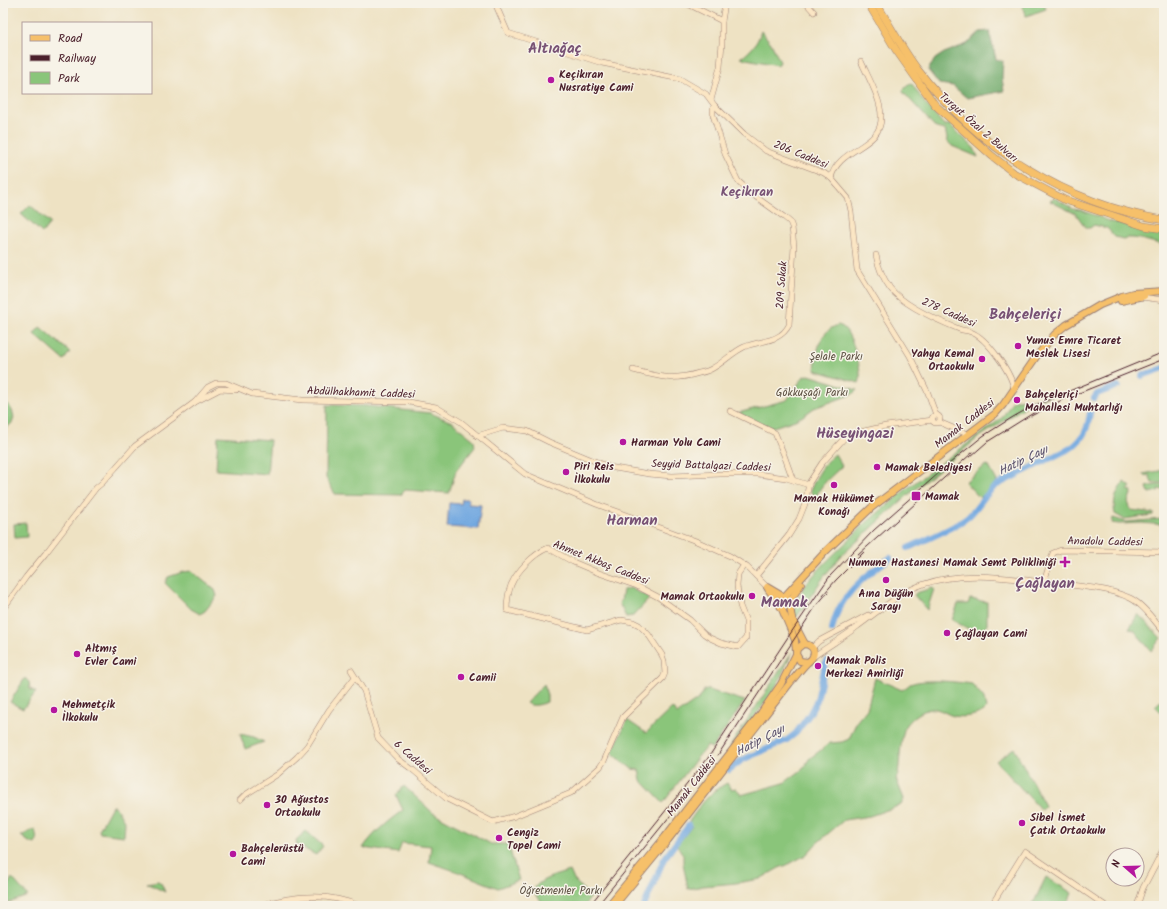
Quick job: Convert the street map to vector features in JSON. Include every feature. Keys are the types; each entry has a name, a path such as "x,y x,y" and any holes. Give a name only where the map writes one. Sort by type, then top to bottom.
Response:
{"highway":[{"name":"Turgut Özal 2 Bulvarı","path":"868,3 896,50 935,105 991,155 1014,173 1065,200 1144,226 1164,229"},
{"name":"Turgut Özal 2 Bulvarı","path":"876,3 908,55 928,82 954,112 986,140 1018,164 1056,185 1092,201 1116,209 1164,220"}],"main road":[{"name":"Mamak Caddesi","path":"784,597 826,551 857,521 900,485 995,414 1004,404 1036,357 1055,334 1084,314 1107,302 1131,296 1164,291"},
{"name":"Mamak Caddesi","path":"1138,295 1164,294"},
{"name":"Mamak Caddesi","path":"790,602 796,590 807,576 854,527 998,416 1038,359 1059,336 1068,328 1094,312 1131,296"},
{"path":"767,587 789,599 792,619 805,644 814,651 813,656 808,662 800,661 796,653 795,640 780,606 767,587"},
{"path":"780,606 779,600 784,597"},
{"path":"780,606 787,608 790,602"},
{"path":"796,653 799,647 805,644"},
{"name":"Mamak Caddesi","path":"608,906 665,837 762,713 781,684 796,653"},
{"name":"Mamak Caddesi","path":"614,906 808,662"}],"street":[{"name":"206 Caddesi","path":"495,3 508,32 602,63 680,79 706,94 715,106 744,134 766,151 824,173 831,178 848,198 851,211 857,270 910,356 928,393 934,417"},
{"path":"686,3 722,21"},
{"path":"710,100 720,67 722,21 725,3"},
{"path":"806,3 814,12"},
{"path":"831,178 833,171 841,160 852,151 860,148 870,141 881,124 880,109 861,61"},
{"name":"209 Sokak","path":"633,370 663,378 689,376 712,369 744,347 784,334 788,325 794,247 792,227 790,222 756,197 738,181 725,154 713,116 713,108 715,106"},
{"name":"278 Caddesi","path":"876,255 879,268 890,289 929,316 961,330 970,331 977,335 1002,363 1011,377 1014,390"},
{"path":"1138,295 1164,300"},
{"name":"Abdülhakhamit Caddesi","path":"3,609 26,577 46,554 96,488 135,446 195,402 220,389 225,388 241,390 252,394 302,400 409,402 436,406 460,422 525,474 589,501 703,544 730,556 744,565 767,587"},
{"path":"730,411 775,433 792,480"},
{"path":"756,576 789,535 799,519 805,504 809,485 822,463 847,435 934,417 935,422 939,422 967,434"},
{"name":"Seyyid Battalgazi Caddesi","path":"477,436 503,428 527,431 549,442 609,467 649,474 672,476 758,474 792,480 809,485"},
{"name":"Ahmet Akbaş Caddesi","path":"494,822 515,816 570,793 576,788 600,767 604,761 623,717 663,678 665,673 662,655 648,634 639,625 633,622 621,620 587,630 507,610 508,595 511,586 516,576 527,563 543,550 548,548 573,562 637,586 661,599 690,620 710,638 721,643 738,647 746,638 746,621 740,606 737,586 738,574 744,565"},
{"name":"Anadolu Caddesi","path":"1044,582 1053,553 1061,550 1164,552"},
{"path":"812,648 819,641 832,636 907,592 924,584 950,578 974,576 1044,582 1113,592 1132,599 1142,606 1164,632"},
{"path":"813,656 858,626 880,609"},
{"name":"6 Caddesi","path":"351,670 364,691 378,738 398,759 447,798 494,822"},
{"path":"240,800 278,774 298,757 307,746 329,710 355,677"},
{"path":"1137,906 1143,888 1164,848"},
{"path":"991,906 1025,851 1106,906"},
{"path":"258,906 278,900 313,896 342,900 359,906"}],"green space":[{"path":"1044,3 1046,9 1026,16 1022,4"},
{"path":"761,31 771,43 780,62 778,65 741,58 754,46"},
{"path":"989,31 996,59 1003,61 1002,78 1004,91 967,98 953,86 939,84 928,70 935,59 944,53 967,44 980,32"},
{"path":"910,83 944,125 950,125 974,148 978,157 952,146 948,142 945,130 936,128 903,92 903,90"},
{"path":"1055,198 1073,209 1081,210 1112,222 1164,233 1164,245 1132,238 1123,239 1115,237 1107,228 1094,225 1090,228 1086,228 1076,214 1050,201"},
{"path":"30,205 50,223 42,233 21,214"},
{"name":"Şelale Parkı","path":"838,325 843,327 847,332 854,346 859,363 859,383 815,370 818,350 822,338 826,332"},
{"path":"40,327 70,352 64,360 34,334"},
{"name":"Gökkuşağı Parkı","path":"809,375 857,390 853,394 814,408 795,420 770,428 738,413 787,400 804,376"},
{"path":"1056,394 1029,404 978,438 908,495 841,556 825,575 796,618 794,613 795,605 802,590 810,579 867,522 909,487 1002,418 1013,400 1037,399"},
{"path":"3,399 10,407 14,415 14,419 9,426 3,429"},
{"path":"327,405 366,406 430,413 452,422 474,440 475,447 456,471 449,493 405,490 401,495 335,494 326,478"},
{"path":"218,436 270,440 267,474 216,470"},
{"path":"835,454 842,466 823,484 816,498 810,491 820,471"},
{"path":"988,465 997,481 980,498 965,482"},
{"path":"1164,470 1164,483 1152,483 1149,475 1144,476 1143,474"},
{"path":"1124,482 1131,487 1128,490 1132,491 1128,502 1131,510 1153,513 1153,515 1124,519 1115,514 1114,505 1116,497"},
{"path":"1164,485 1164,490 1158,489 1158,491 1149,493 1147,487"},
{"path":"1113,518 1126,522 1163,519 1164,525 1142,523 1119,524 1112,523"},
{"path":"26,523 27,537 15,538 14,524"},
{"path":"191,571 215,590 217,596 205,611 200,614 191,609 165,583 168,577"},
{"path":"630,588 648,597 649,599 633,616 626,617 619,603 621,601 623,590"},
{"path":"932,588 934,589 927,610 914,595"},
{"path":"970,599 987,602 987,625 980,635 952,620 958,604 968,604"},
{"path":"1138,614 1161,638 1151,651 1134,630 1129,629"},
{"path":"792,652 771,695 731,747 730,746"},
{"path":"25,678 29,682 30,689 36,692 23,709 10,702"},
{"path":"875,678 902,690 910,684 923,681 972,684 984,698 986,709 975,715 957,717 936,709 931,709 922,712 909,722 904,730 896,779 904,799 901,805 870,816 844,820 816,844 806,855 760,879 688,889 683,855 677,845 692,826 688,823 705,800 727,783 731,789 736,788 741,795 784,783 803,769 809,759 830,743 842,742 849,739 857,721 867,709"},
{"path":"544,684 547,702 536,705 526,703"},
{"path":"705,689 745,701 712,748 707,746 663,803 641,780 639,770 632,769 612,753 627,720 646,733 672,708 677,714 700,698"},
{"path":"1164,698 1164,715 1155,706"},
{"path":"240,734 254,737 264,742 245,749"},
{"path":"1014,748 1045,806 1041,810 996,761"},
{"path":"404,786 433,813 491,844 508,844 519,880 498,888 429,862 431,846 402,843 398,853 363,848 382,827 403,810 396,795"},
{"path":"112,806 115,806 125,823 124,836 100,833 99,830"},
{"path":"35,829 37,840 35,844 29,842 21,836"},
{"path":"306,831 323,846 316,855 297,845 296,840"},
{"name":"Öğretmenler Parkı","path":"570,871 574,880 591,897 584,906 552,907 546,905 537,897 534,892 535,887 539,883"},
{"path":"1046,877 1072,893 1067,906 1032,906"},
{"path":"12,878 28,896 3,905 3,893"},
{"path":"158,881 161,883 165,892 147,883"}],"water":[{"path":"462,499 469,499 468,504 481,505 478,529 447,527 449,503 461,504"}],"waterway":[{"name":"Hatip Çayı","path":"1142,376 1164,368"},
{"name":"Hatip Çayı","path":"1094,398 1097,394 1118,386"},
{"name":"Hatip Çayı","path":"908,548 940,534 968,517 989,492 997,485 1071,448 1084,435 1089,420 1091,407"},
{"name":"Hatip Çayı","path":"832,630 835,618 846,597 871,572 890,558"},
{"name":"Hatip Çayı","path":"729,770 742,760 787,740 796,733 809,715 817,700 826,661"},
{"name":"Hatip Çayı","path":"644,906 664,859 689,825"}],"railway":[{"path":"589,906 708,758 830,576 874,530 983,436 1013,417 1029,408 1164,352"},
{"path":"1031,416 1064,399 1164,359"},
{"path":"970,457 987,442 1035,412"},
{"path":"858,555 973,452"},
{"path":"823,595 864,552"},
{"path":"718,755 816,606 828,592"},
{"path":"597,906 670,816"}],"place":[{"name":"Keçikıran Nusratiye Cami","path":"551,80"},
{"name":"Yunus Emre Ticaret Meslek Lisesi","path":"1018,346"},
{"name":"Yahya Kemal Ortaokulu","path":"982,359"},
{"name":"Bahçeleriçi Mahallesi Muhtarlığı","path":"1017,400"},
{"name":"Harman Yolu Cami","path":"623,442"},
{"name":"Mamak Belediyesi","path":"877,467"},
{"name":"Piri Reis İlkokulu","path":"566,472"},
{"name":"Mamak Hükümet Konağı","path":"834,485"},
{"name":"Mamak","path":"916,496"},
{"name":"Numune Hastanesi Mamak Semt Polikliniği","path":"1065,562"},
{"name":"Aına Düğün Sarayı","path":"886,580"},
{"name":"Mamak Ortaokulu","path":"752,596"},
{"name":"Çağlayan Cami","path":"947,633"},
{"name":"Altmış Evler Cami","path":"77,654"},
{"name":"Mamak Polis Merkezi Amirliği","path":"818,666"},
{"name":"Camii","path":"461,677"},
{"name":"Mehmetçik İlkokulu","path":"54,710"},
{"name":"30 Ağustos Ortaokulu","path":"267,805"},
{"name":"Sibel İsmet Çatık Ortaokulu","path":"1022,823"},
{"name":"Cengiz Topel Cami","path":"499,838"},
{"name":"Bahçelerüstü Cami","path":"233,854"}],"district":[{"name":"Altıağaç","path":"555,48"},
{"name":"Keçikıran","path":"747,191"},
{"name":"Bahçeleriçi","path":"1025,314"},
{"name":"Hüseyingazi","path":"855,433"},
{"name":"Harman","path":"632,520"},
{"name":"Çağlayan","path":"1045,583"},
{"name":"Mamak","path":"784,602"}]}
